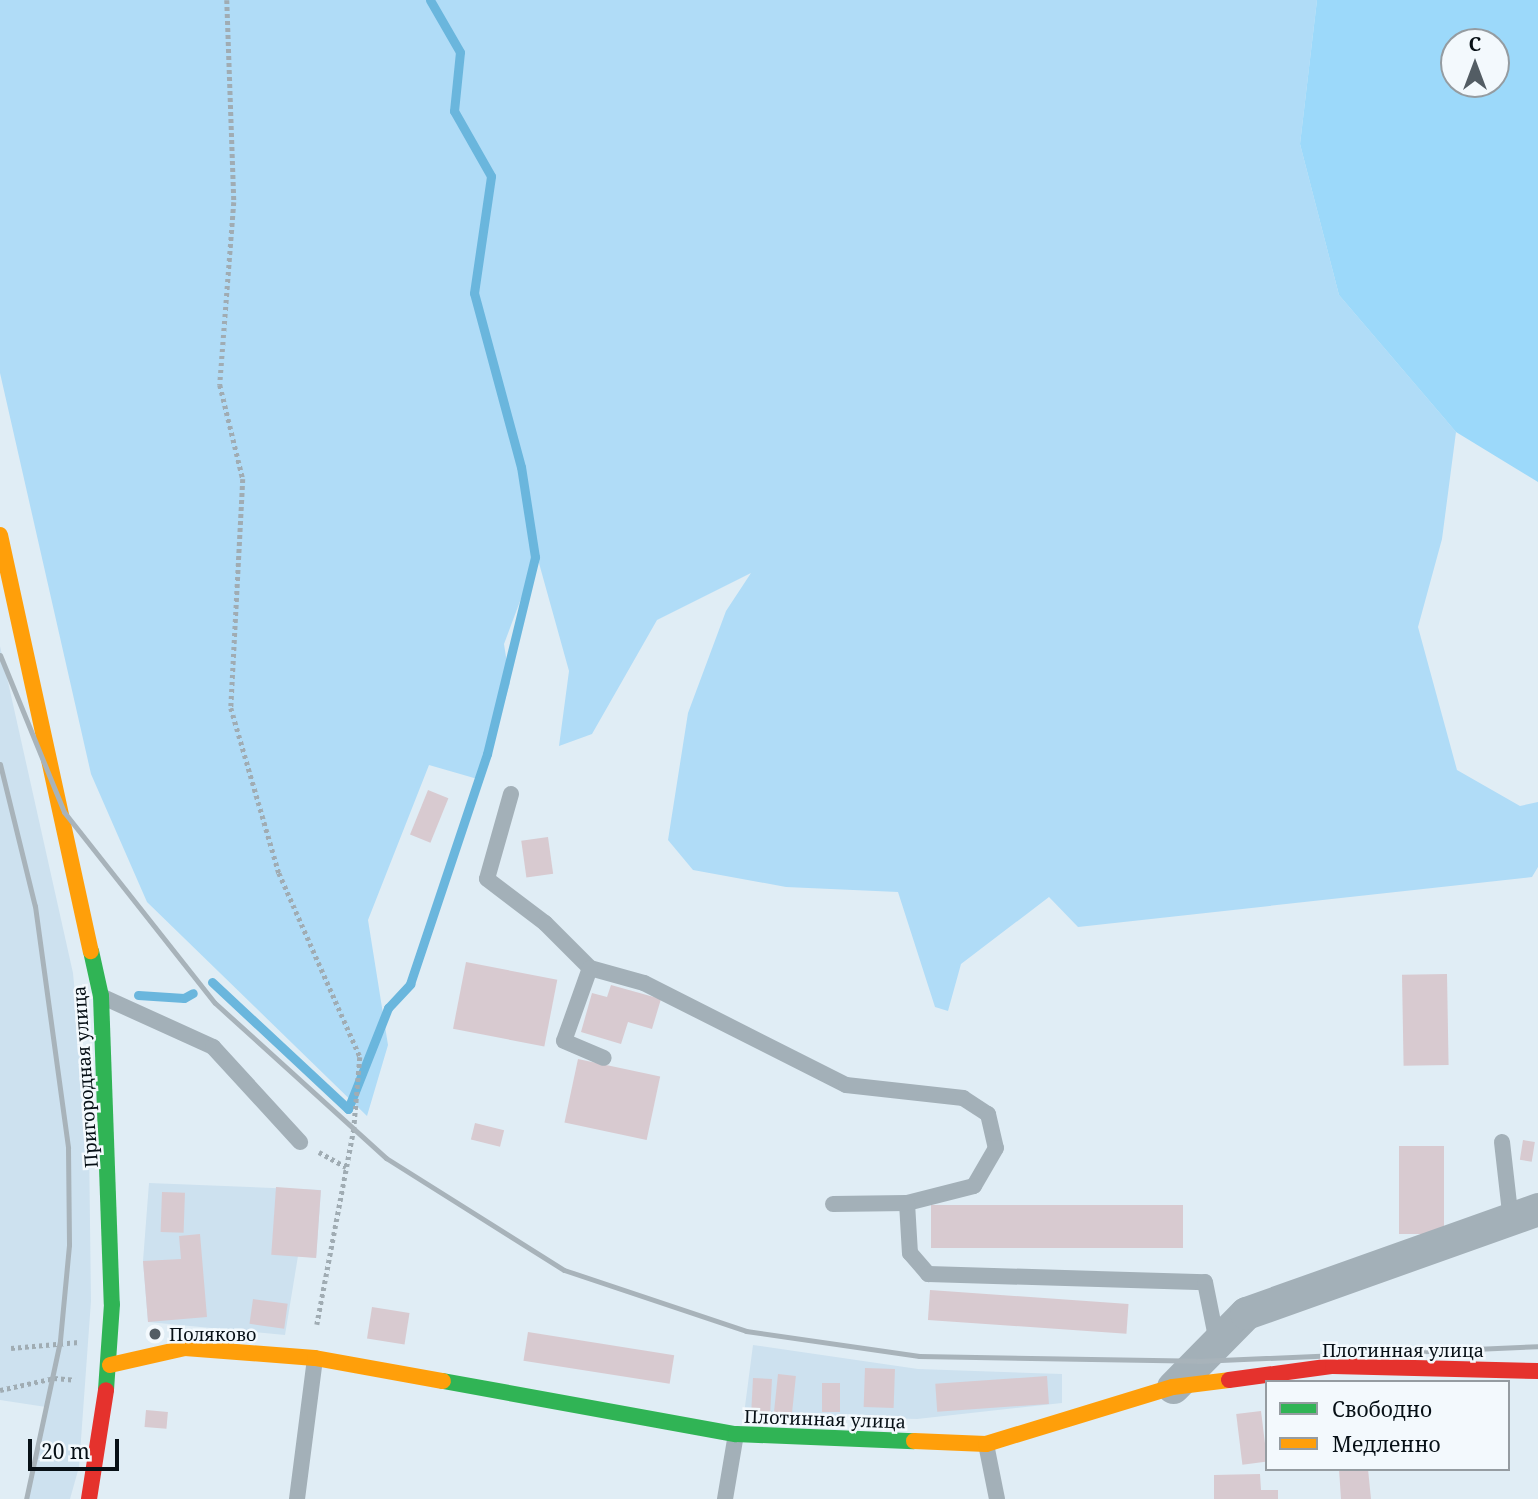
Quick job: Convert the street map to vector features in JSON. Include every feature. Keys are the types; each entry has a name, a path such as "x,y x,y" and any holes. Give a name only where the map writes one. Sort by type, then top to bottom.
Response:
{"street":[{"name":"Пригородная улица","path":"0,535 101,996 113,1212 111,1345 108,1382 89,1499"},
{"path":"1173,1387 1246,1313 1524,1215"},
{"name":"Плотинная улица","path":"110,1365 185,1348 315,1358 736,1434 986,1444 1173,1387 1238,1378 1333,1366 1538,1371"}],"lane":[{"path":"512,794 487,879 545,923 590,968 644,983 846,1085 963,1098 988,1114 996,1148 974,1186 907,1203 832,1204"},
{"path":"590,968 564,1041 604,1058"},
{"path":"101,996 213,1047 300,1142"},
{"path":"1502,1142 1524,1215"},
{"path":"907,1203 910,1253 929,1274 1205,1282 1217,1342"},
{"path":"301,1496 315,1358"},
{"path":"1238,1378 1265,1392"},
{"path":"725,1499 736,1434"},
{"path":"986,1444 997,1499"}],"path":[{"path":"227,0 234,202 220,385 243,479 231,708 279,873 360,1057 346,1167 321,1285 315,1358"},
{"path":"300,1142 346,1167"},
{"path":"11,1348 60,1341 111,1345"},
{"path":"0,1390 54,1378 108,1382"}],"shaded area":[{"path":"0,0 1317,0 1300,144 1339,295 1456,432 1442,539 1418,627 1457,770 1520,806 1538,802 1538,867 1532,877 1078,927 1049,897 961,964 948,1011 935,1007 898,892 786,887 693,870 668,840 688,713 726,611 751,573 657,620 592,734 559,746 569,671 537,556 504,644 510,683 481,780 429,765 368,920 388,1045 367,1116 147,902 91,774 0,373"},
{"path":"1317,0 1538,0 1538,482 1456,432 1339,295 1300,144"},
{"path":"0,646 73,973 89,1144 91,1301 79,1467 70,1499 29,1499 46,1407 0,1400"},
{"path":"149,1183 321,1190 316,1258 298,1256 285,1335 148,1322 143,1261"},
{"path":"753,1345 918,1369 1062,1374 1062,1403 917,1419 744,1414"}],"building":[{"path":"428,790 448,798 430,843 410,835"},
{"path":"548,837 553,874 526,877 521,841"},
{"path":"466,962 557,980 544,1046 453,1029"},
{"path":"1447,974 1449,1065 1404,1066 1402,975"},
{"path":"611,985 661,999 652,1029 628,1022 621,1044 581,1032 592,993 607,997"},
{"path":"578,1059 660,1076 647,1140 564,1123"},
{"path":"475,1123 504,1130 500,1147 471,1139"},
{"path":"1523,1140 1535,1142 1532,1162 1520,1160"},
{"path":"1399,1146 1444,1146 1444,1234 1399,1234"},
{"path":"276,1187 321,1190 316,1258 271,1255"},
{"path":"162,1192 185,1193 184,1233 161,1232"},
{"path":"931,1205 1183,1205 1183,1248 931,1248"},
{"path":"200,1234 207,1317 148,1322 143,1261 181,1259 179,1236"},
{"path":"930,1290 1129,1304 1126,1334 928,1320"},
{"path":"253,1299 288,1304 284,1329 250,1324"},
{"path":"372,1307 410,1313 405,1345 367,1339"},
{"path":"528,1332 674,1355 670,1384 523,1361"},
{"path":"865,1368 895,1369 894,1408 864,1407"},
{"path":"778,1374 796,1376 792,1415 774,1413"},
{"path":"1047,1376 1049,1404 937,1412 935,1384"},
{"path":"753,1378 772,1379 770,1413 751,1412"},
{"path":"822,1383 840,1383 840,1412 822,1412"},
{"path":"146,1410 168,1412 166,1429 145,1427"},
{"path":"1261,1411 1265,1462 1242,1465 1236,1414"},
{"path":"1339,1471 1368,1471 1371,1499 1341,1499"},
{"path":"1260,1474 1261,1490 1278,1490 1278,1499 1214,1499 1214,1475"}],"waterway":[{"path":"212,982 348,1109 388,1008 410,984 487,754 535,557 521,467 474,293 491,176 454,111 460,52 430,0"},
{"path":"138,995 184,998 193,993"}],"railway":[{"path":"0,655 64,812 215,1003 386,1158 564,1270 746,1331 919,1356 1198,1361 1538,1346"},
{"path":"0,764 35,906 68,1148 69,1245 60,1341 26,1499"}],"traffic: fast":[{"path":"91,951 101,996 112,1304 106,1390"},
{"path":"443,1381 736,1434 914,1441"}],"traffic: slow":[{"path":"0,535 91,951"},
{"path":"110,1365 185,1348 315,1358 443,1381"},
{"path":"914,1441 986,1444 1173,1387 1229,1380"}],"traffic: jam":[{"path":"1229,1380 1333,1366 1538,1371"},
{"path":"89,1499 106,1390"}],"place":[{"name":"Поляково","path":"155,1334"}]}
